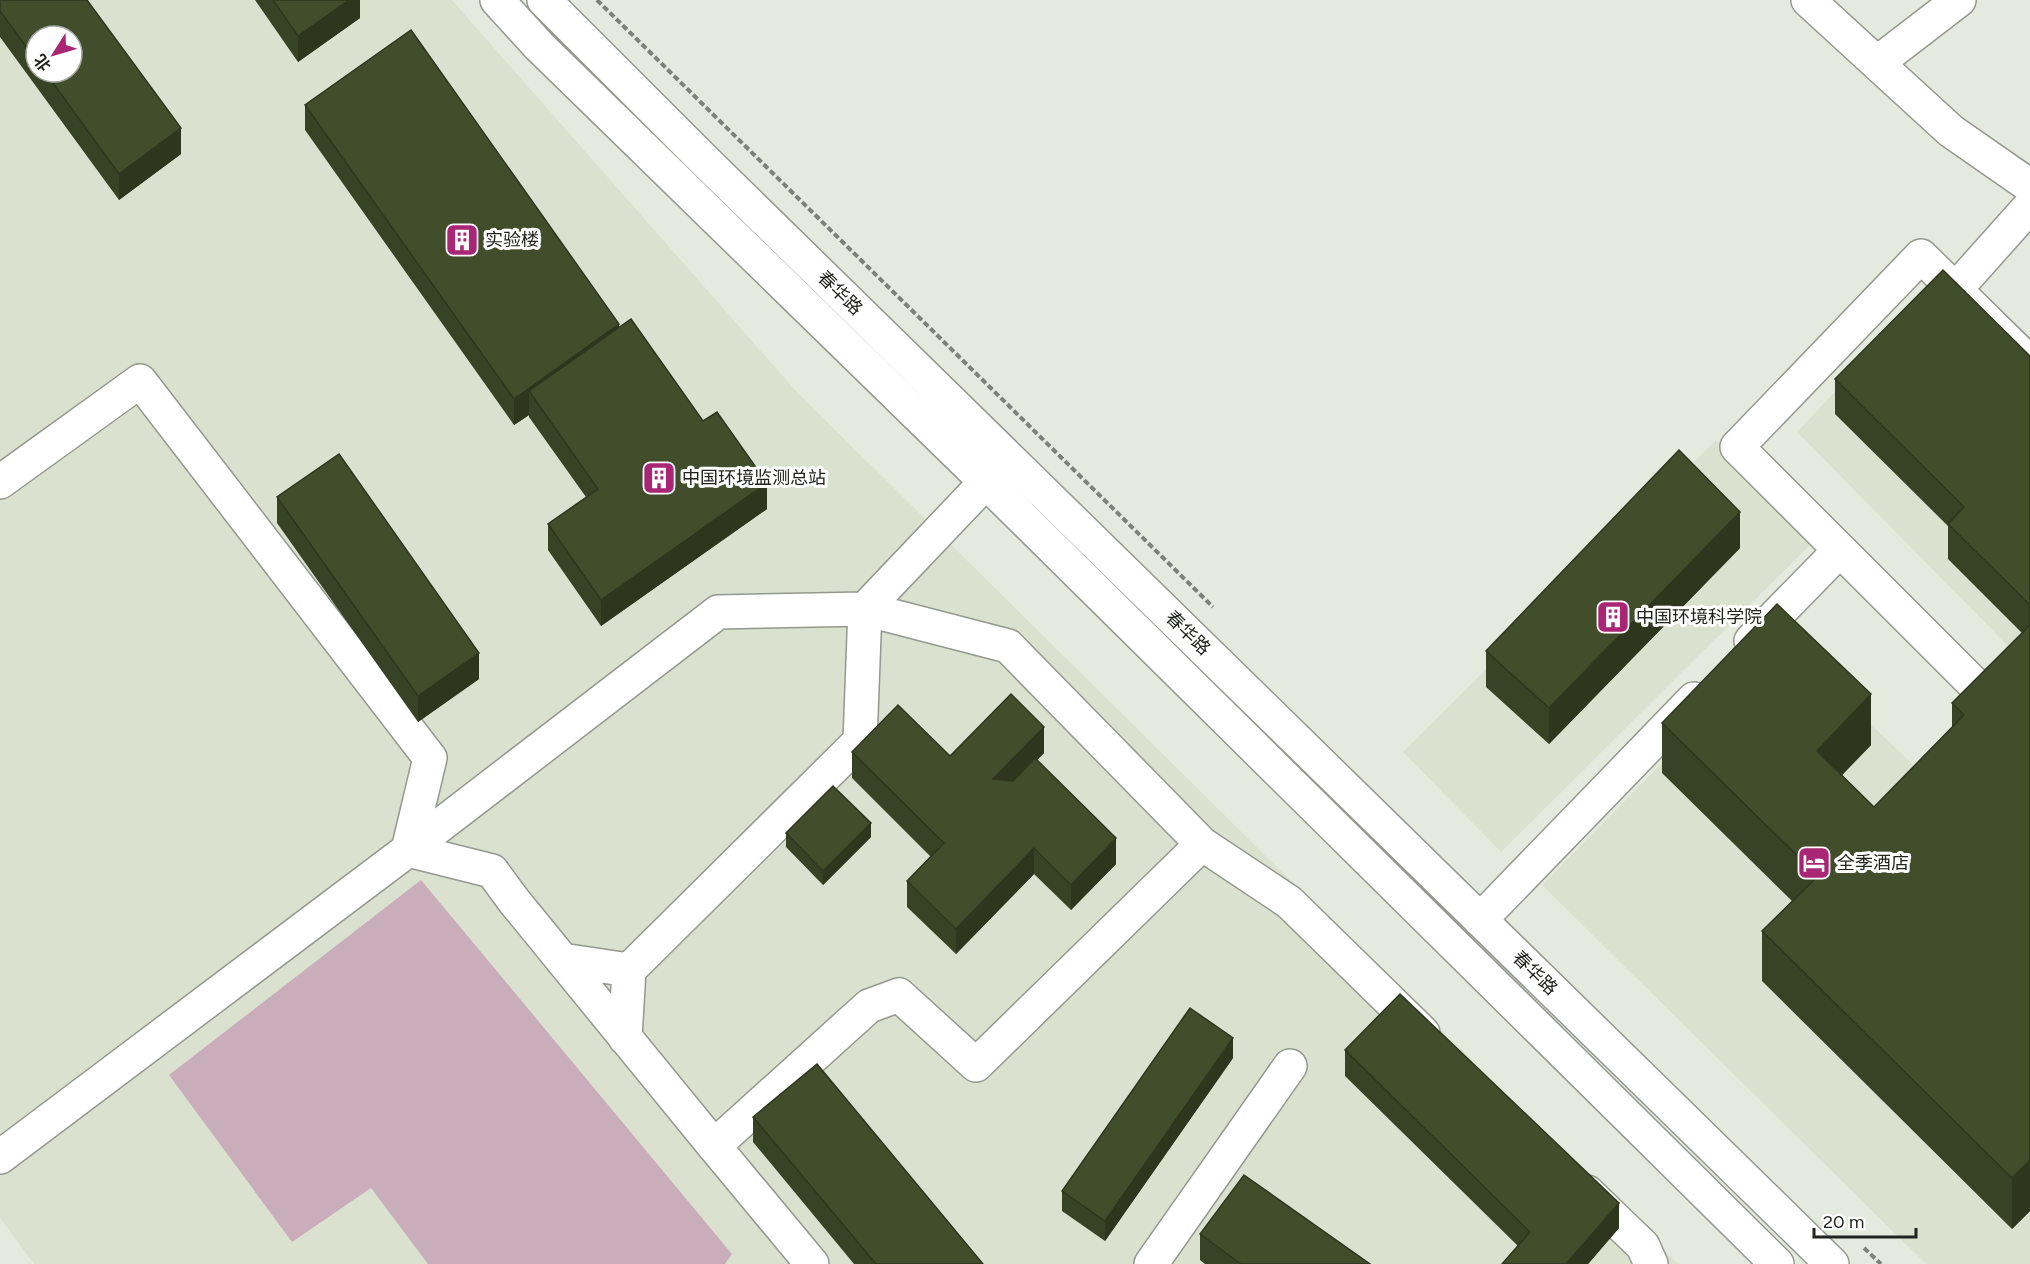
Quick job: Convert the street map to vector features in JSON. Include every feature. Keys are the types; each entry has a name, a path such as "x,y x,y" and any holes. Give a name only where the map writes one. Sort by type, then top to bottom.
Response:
{"street":[{"name":"春华路","path":"497,0 538,46 655,162 986,482 1777,1264"},
{"name":"春华路","path":"544,0 695,151 1832,1264"},
{"path":"1808,0 1951,131 2030,186"},
{"path":"1878,63 1959,0"},
{"path":"1955,290 2030,206"},
{"path":"2030,363 1921,256 1737,447 1981,691 2030,665"},
{"path":"0,482 140,381 430,758 408,850"},
{"path":"625,1038 629,970 860,741 865,609 1009,458"},
{"path":"1480,920 1840,550"},
{"path":"0,1157 408,850 718,612 865,609 1008,646 1202,844 1289,902 1441,1050"},
{"path":"714,1146 869,1006 899,995 976,1065 1202,844"},
{"path":"408,850 492,871 625,1038 812,1264"},
{"path":"562,960 629,970"},
{"path":"1151,1264 1290,1066"},
{"path":"1567,1173 1643,1246 1651,1264"}],"shaded area":[{"path":"0,0 452,0 796,391 1678,1264 34,1264 0,1218"},
{"path":"1934,286 2030,648 2011,649 1797,432"},
{"path":"1716,440 1815,540 1501,852 1403,752"},
{"path":"1782,640 1923,774 2030,670 2030,1264 1926,1264 1542,885"},
{"path":"421,880 732,1254 725,1264 428,1264 371,1188 292,1242 169,1075"}],"building":[{"path":"0,0 87,0 181,128 119,174 54,84 84,84 84,24 24,24 24,44 0,11"},
{"path":"273,0 349,0 298,36"},
{"name":"实验楼","path":"411,30 619,324 514,399 305,105"},
{"path":"1943,270 2030,356 2029,604 1948,524 1964,507 1835,379"},
{"name":"中国环境监测总站","path":"631,319 703,421 717,412 767,483 601,600 548,524 598,489 529,391"},
{"name":"中国环境科学院","path":"1679,450 1740,512 1549,708 1486,651"},
{"path":"339,454 479,653 418,696 277,497"},
{"path":"1777,604 1871,694 1817,751 1874,807 1964,715 1952,703 2030,625 2030,1160 2012,1178 1762,931 1818,876 1662,723"},
{"path":"1011,694 1044,727 993,779 1013,781 1035,758 1116,838 1071,885 1034,848 956,929 907,881 944,843 852,752 898,705 950,756"},
{"path":"833,786 871,823 823,871 786,833"},
{"path":"1400,994 1619,1203 1566,1264 1502,1264 1530,1232 1345,1050"},
{"path":"1190,1008 1233,1038 1105,1221 1062,1191"},
{"path":"817,1064 983,1264 876,1264 753,1117"},
{"path":"1244,1175 1370,1264 1241,1264 1200,1234"}],"place":[{"name":"实验楼","path":"462,240"},
{"name":"中国环境监测总站","path":"659,478"},
{"name":"中国环境科学院","path":"1613,617"},
{"name":"全季酒店","path":"1814,863"}]}
